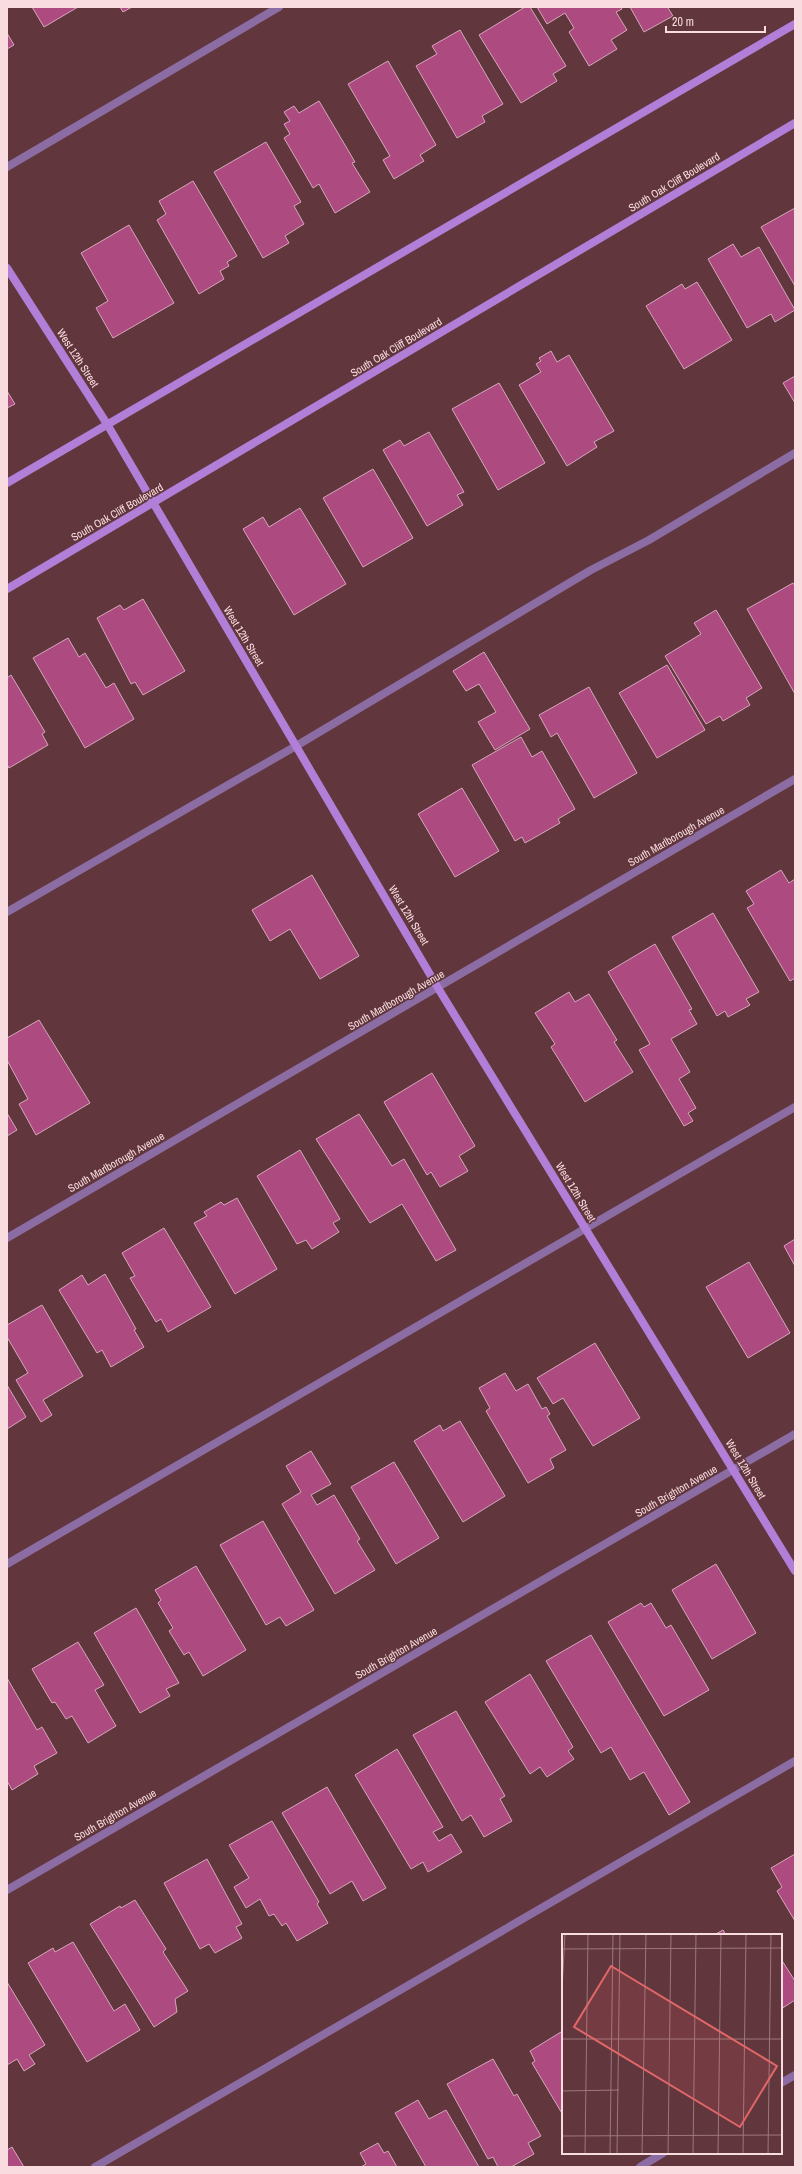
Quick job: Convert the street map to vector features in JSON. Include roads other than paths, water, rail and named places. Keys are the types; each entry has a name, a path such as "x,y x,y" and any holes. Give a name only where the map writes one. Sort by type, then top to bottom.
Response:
{"street":[{"path":"7,167 279,7"},
{"path":"7,483 795,24"},
{"name":"South Oak Cliff Boulevard","path":"7,589 795,123"},
{"name":"West 12th Street","path":"7,268 107,424 438,988 795,1572"},
{"path":"7,912 296,746 591,570 649,540 795,453"},
{"name":"South Marlborough Avenue","path":"7,1238 795,779"},
{"path":"7,1564 795,1107"},
{"name":"South Brighton Avenue","path":"7,1890 795,1434"},
{"path":"95,2167 795,1761"},
{"path":"782,2083 795,2075"},
{"path":"640,2167 661,2154"}]}
